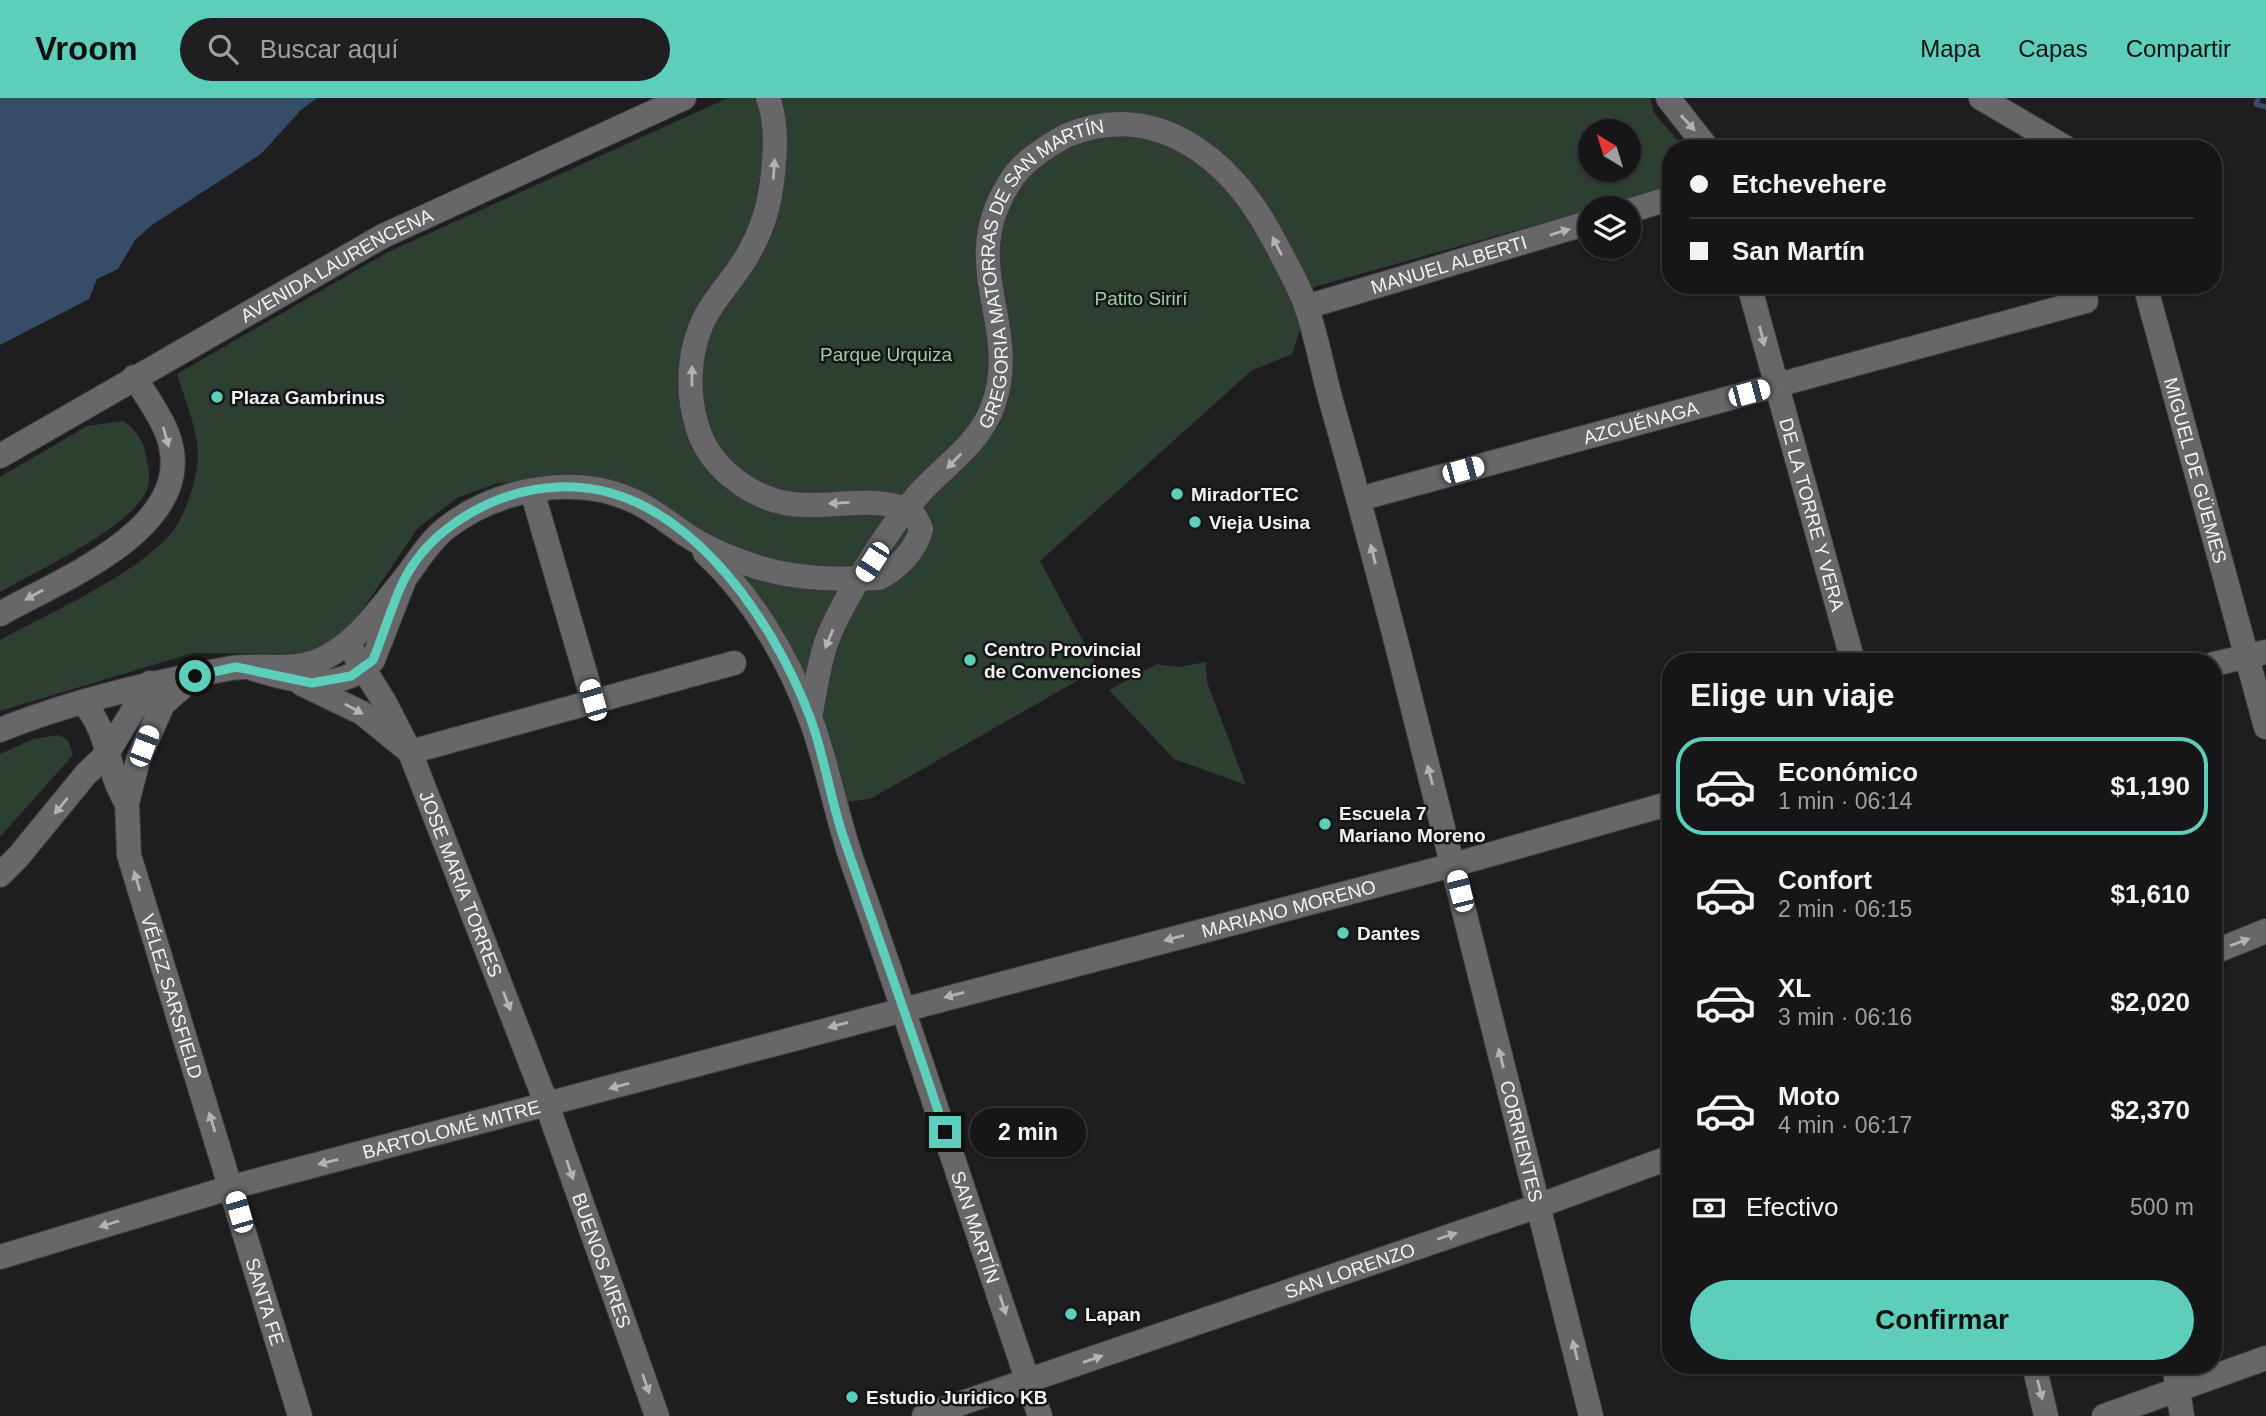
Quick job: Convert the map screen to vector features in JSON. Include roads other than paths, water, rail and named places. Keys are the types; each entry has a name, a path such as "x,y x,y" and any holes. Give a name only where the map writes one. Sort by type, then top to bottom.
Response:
{"street":[{"name":"AVENIDA LAURENCENA","path":"0,456 383,236 684,98"},
{"path":"768,98 775,152 772,190 766,216 751,250 712,305 698,330 692,355 691,394 697,427 709,452 726,473 751,491 803,505 850,503 906,509"},
{"path":"1668,98 1701,140"},
{"path":"1981,98 2053,140"},
{"name":"GREGORIA MATORRAS DE SAN MARTÍN","path":"810,717 828,637 861,579 906,509 975,438 992,410 1000,382 1001,351 985,251 998,203 1011,179 1032,156 1077,129 1108,119 1132,118 1181,133 1227,171 1268,229 1306,307 1359,499 1453,865"},
{"path":"1641,207 1662,201"},
{"name":"MANUEL ALBERTI","path":"1306,307 1578,226"},
{"name":"DE LA TORRE Y VERA","path":"1751,294 1850,653"},
{"name":"MIGUEL DE GÜEMES","path":"2148,294 2257,654 2266,727"},
{"name":"AZCUÉNAGA","path":"1359,499 2086,301"},
{"path":"0,614 91,564 133,537 152,516 169,488 172,464 168,435 151,401 134,377"},
{"path":"0,730 150,683 236,667 254,669 300,666 323,659 348,644 443,531 468,513 532,491 576,486 610,492 656,512 687,536 732,558 800,578 861,579"},
{"path":"532,491 593,700"},
{"name":"SAN MARTÍN","path":"687,536 724,570 752,609 782,654 810,717 842,832 904,1007 1041,1416"},
{"path":"292,681 312,683 336,680 362,670 373,660 405,578"},
{"path":"348,644 362,670"},
{"path":"2222,662 2257,654"},
{"path":"254,669 292,681 362,713 410,752 734,663"},
{"name":"JOSE MARIA TORRES","path":"362,670 385,703 410,752 547,1105"},
{"name":"VÉLEZ SARSFIELD","path":"195,676 174,691 163,704 138,760 127,803 129,855 232,1187"},
{"path":"0,875 86,774 106,755 150,683"},
{"name":"VÉLEZ SARSFIELD","path":"85,704 102,730 106,755 117,789 127,803"},
{"name":"MARIANO MORENO","path":"904,1007 1453,865 1662,806"},
{"name":"CORRIENTES","path":"1453,865 1591,1416"},
{"path":"2222,949 2266,931"},
{"name":"BARTOLOMÉ MITRE","path":"0,1257 232,1187 547,1105 904,1007"},
{"name":"BUENOS AIRES","path":"547,1105 657,1416"},
{"name":"SAN LORENZO","path":"925,1416 1538,1206 1662,1160"},
{"name":"SANTA FE","path":"232,1187 300,1416"},
{"path":"2222,1367 2266,1358"},
{"path":"2036,1374 2046,1416"},
{"path":"2104,1416 2176,1377 2182,1416"}],"water":[{"path":"0,98 317,98 301,110 261,154 152,225 135,240 118,269 97,279 89,299 0,345"}],"waterway":[{"path":"2258,98 2256,104 2266,107"}],"place":[{"name":"Plaza Gambrinus","path":"217,397"},
{"name":"MiradorTEC","path":"1177,494"},
{"name":"Vieja Usina","path":"1195,522"},
{"name":"Centro Provincial de Convenciones","path":"970,660"},
{"name":"Escuela 7 Mariano Moreno","path":"1325,824"},
{"name":"Dantes","path":"1343,933"},
{"name":"Lapan","path":"1071,1314"},
{"name":"Estudio Juridico KB","path":"852,1397"}],"park label":[{"name":"Patito Sirirí","path":"1141,298"},
{"name":"Parque Urquiza","path":"886,354"}]}
